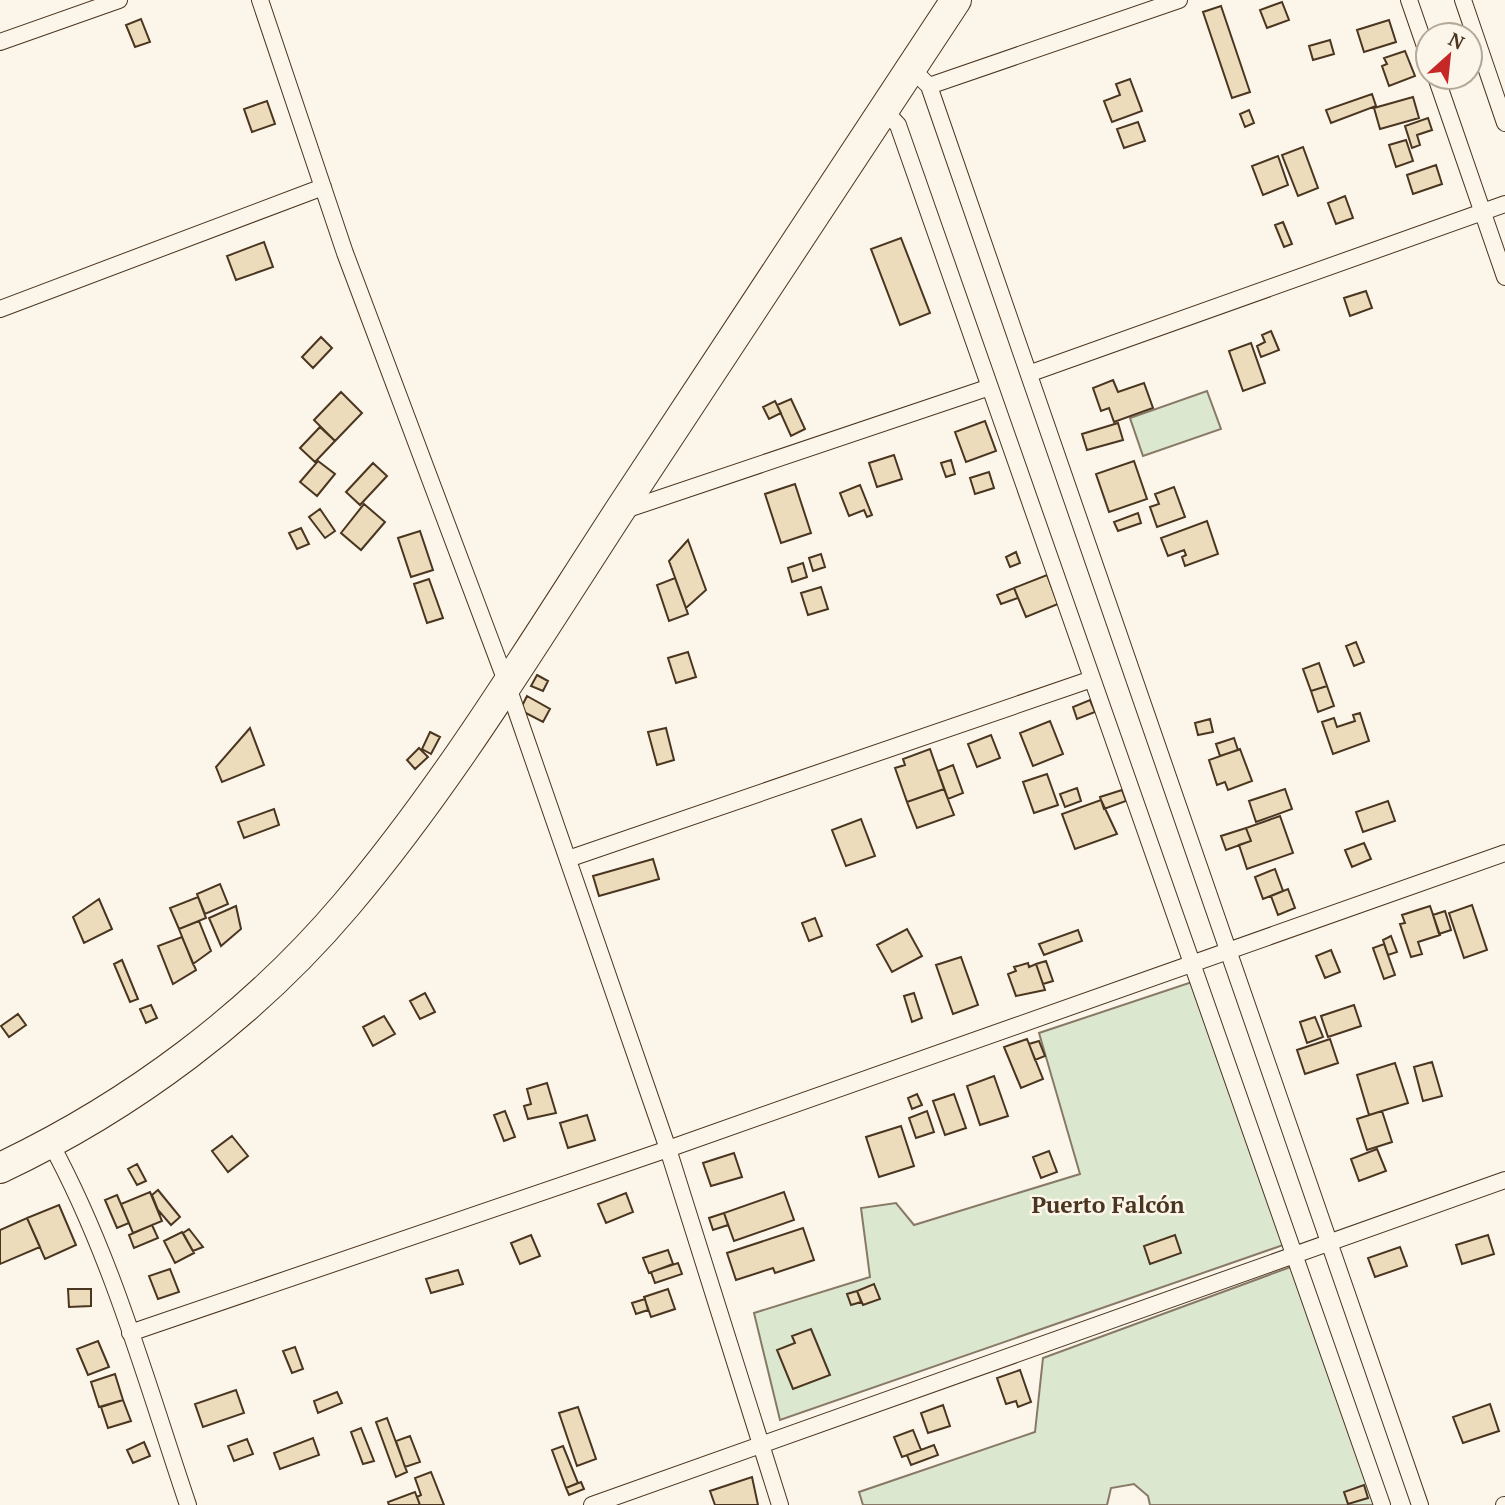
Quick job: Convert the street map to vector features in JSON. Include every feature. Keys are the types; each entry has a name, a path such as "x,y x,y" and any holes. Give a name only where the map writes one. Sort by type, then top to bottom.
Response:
{"highway":[{"path":"0,1168 123,1102 181,1059 295,959 345,906 416,816 507,684 884,110 920,77 956,0"}],"street":[{"path":"0,42 119,0"},
{"path":"260,0 323,187 507,684 568,859 668,1149 759,1448 780,1505"},
{"path":"1178,0 920,77 1031,373 1420,1505"},
{"path":"1409,0 1416,21"},
{"path":"1463,0 1505,123"},
{"path":"1441,91 1505,277"},
{"path":"884,110 898,125 1382,1505"},
{"path":"0,306 323,187"},
{"path":"1031,373 1505,204"},
{"path":"620,512 990,387"},
{"path":"568,859 1092,679"},
{"path":"130,1333 668,1149 1505,853"},
{"path":"51,1143 75,1187 130,1333 188,1505"},
{"path":"592,1505 759,1448 1505,1180"}],"green space":[{"path":"1207,391 1221,429 1143,456 1130,418"},
{"path":"1198,980 1289,1243 780,1420 754,1313 870,1277 861,1208 896,1203 914,1225 1080,1174 1039,1033"},
{"path":"1296,1265 1379,1505 1150,1505 1148,1496 1134,1484 1111,1488 1107,1505 863,1505 859,1492 1035,1432 1043,1358"}],"building":[{"path":"1282,2 1289,20 1267,28 1260,10"},
{"path":"1221,6 1250,92 1232,98 1203,12"},
{"path":"141,19 150,42 135,47 126,25"},
{"path":"1389,20 1396,42 1364,52 1357,30"},
{"path":"1330,40 1334,54 1313,60 1309,46"},
{"path":"1405,51 1414,76 1389,86 1382,66 1387,64 1384,58"},
{"path":"1130,79 1142,111 1112,122 1104,101 1120,95 1116,84"},
{"path":"1372,94 1376,106 1331,123 1326,110"},
{"path":"1413,97 1419,118 1380,129 1374,108"},
{"path":"267,101 275,124 252,132 244,109"},
{"path":"1249,110 1254,123 1245,127 1240,114"},
{"path":"1428,118 1432,130 1417,135 1420,145 1412,148 1405,126"},
{"path":"1138,122 1145,141 1124,148 1117,129"},
{"path":"1406,140 1413,161 1396,167 1389,145"},
{"path":"1303,147 1318,188 1298,196 1282,155"},
{"path":"1278,156 1288,185 1263,195 1252,166"},
{"path":"1436,165 1442,184 1413,194 1407,175"},
{"path":"1345,196 1353,218 1336,224 1328,203"},
{"path":"1283,222 1292,244 1284,247 1275,225"},
{"path":"901,238 930,313 900,325 871,249"},
{"path":"264,242 273,267 236,280 227,256"},
{"path":"1366,291 1372,308 1350,316 1344,298"},
{"path":"1271,331 1279,350 1261,357 1257,346 1265,342 1262,335"},
{"path":"321,337 332,348 313,368 302,357"},
{"path":"1251,343 1265,383 1243,391 1229,351"},
{"path":"1113,380 1118,392 1144,383 1153,408 1114,422 1109,408 1101,411 1093,388"},
{"path":"341,392 362,413 335,441 314,420"},
{"path":"791,399 805,429 791,436 777,405"},
{"path":"775,401 781,413 769,419 763,407"},
{"path":"985,421 996,451 966,462 955,432"},
{"path":"1118,423 1123,440 1087,450 1082,434"},
{"path":"320,427 335,441 315,462 300,448"},
{"path":"894,455 902,479 877,487 869,463"},
{"path":"951,460 955,474 946,477 941,463"},
{"path":"318,461 335,474 317,496 300,482"},
{"path":"1134,461 1147,499 1109,512 1096,474"},
{"path":"373,463 387,476 360,505 346,492"},
{"path":"989,472 994,488 975,494 970,478"},
{"path":"795,484 811,533 781,543 765,494"},
{"path":"860,485 872,515 867,517 864,510 849,516 840,493"},
{"path":"1174,487 1185,517 1157,527 1150,507 1159,504 1155,494"},
{"path":"364,504 385,522 361,550 341,533"},
{"path":"320,509 335,531 325,538 309,517"},
{"path":"1138,513 1141,523 1118,531 1114,522"},
{"path":"1207,521 1218,554 1185,566 1182,557 1186,555 1184,550 1168,556 1161,538"},
{"path":"301,528 309,544 297,549 289,533"},
{"path":"420,531 433,570 411,577 398,538"},
{"path":"688,540 706,590 686,608 669,561"},
{"path":"1016,552 1020,563 1010,567 1006,557"},
{"path":"821,554 825,567 813,571 809,558"},
{"path":"803,563 807,577 792,582 788,568"},
{"path":"1047,575 1058,604 1026,617 1014,588"},
{"path":"675,578 688,614 669,621 657,585"},
{"path":"429,579 443,618 427,623 414,584"},
{"path":"821,587 828,609 808,615 801,593"},
{"path":"1014,588 1018,598 1001,604 997,595"},
{"path":"1356,642 1364,662 1354,666 1346,646"},
{"path":"688,652 696,677 676,683 668,658"},
{"path":"1319,663 1327,686 1311,691 1303,669"},
{"path":"537,675 548,681 543,691 531,686"},
{"path":"1327,686 1334,706 1318,712 1311,691"},
{"path":"527,696 550,709 543,722 520,710"},
{"path":"1090,700 1095,712 1077,719 1073,707"},
{"path":"1360,713 1369,741 1333,754 1322,722 1334,718 1337,727 1355,721 1353,715"},
{"path":"1210,719 1213,732 1198,735 1195,723"},
{"path":"1050,721 1063,754 1033,766 1020,733"},
{"path":"250,728 264,765 222,782 216,767"},
{"path":"666,728 674,760 657,765 648,732"},
{"path":"430,732 440,737 431,754 422,749"},
{"path":"991,735 1000,758 977,767 968,744"},
{"path":"1234,738 1238,750 1220,756 1216,744"},
{"path":"419,748 428,757 415,769 407,760"},
{"path":"930,749 944,789 907,802 895,768 905,765 903,759"},
{"path":"1240,749 1252,781 1228,790 1225,782 1217,785 1209,760"},
{"path":"953,765 963,793 948,799 938,771"},
{"path":"1047,774 1058,805 1034,813 1023,782"},
{"path":"1077,788 1081,801 1065,807 1060,794"},
{"path":"944,789 954,815 917,828 907,802"},
{"path":"1285,789 1292,809 1256,822 1249,801"},
{"path":"1122,790 1126,801 1104,809 1100,797"},
{"path":"1101,800 1117,834 1075,849 1062,814"},
{"path":"1388,801 1395,821 1363,832 1356,812"},
{"path":"274,809 279,825 244,838 238,822"},
{"path":"1280,816 1293,853 1247,869 1239,845 1251,841 1246,828"},
{"path":"861,819 875,856 846,866 832,830"},
{"path":"1246,828 1251,841 1226,850 1221,836"},
{"path":"1364,843 1371,859 1352,867 1345,850"},
{"path":"653,859 659,879 599,896 593,876"},
{"path":"1275,869 1283,891 1263,899 1255,877"},
{"path":"220,884 228,904 205,914 197,894"},
{"path":"1288,889 1295,908 1278,915 1271,896"},
{"path":"198,897 206,918 179,929 170,908"},
{"path":"99,899 112,929 84,943 73,917"},
{"path":"1472,905 1487,950 1464,958 1449,913"},
{"path":"236,906 241,929 221,946 209,918"},
{"path":"1430,906 1440,935 1418,942 1422,954 1411,957 1400,924 1405,923 1402,915"},
{"path":"1445,911 1451,930 1439,934 1433,915"},
{"path":"815,918 822,936 809,941 802,923"},
{"path":"199,921 211,951 193,964 179,929"},
{"path":"907,929 922,956 892,972 877,945"},
{"path":"1078,930 1082,941 1044,955 1039,944"},
{"path":"1391,936 1397,952 1388,955 1383,940"},
{"path":"182,937 196,970 173,984 158,946"},
{"path":"1384,944 1395,975 1384,979 1373,948"},
{"path":"1331,950 1340,972 1325,978 1316,956"},
{"path":"961,957 978,1005 953,1014 936,965"},
{"path":"122,960 138,999 130,1002 114,964"},
{"path":"1046,961 1053,981 1043,984 1036,964"},
{"path":"1028,963 1029,967 1036,964 1045,990 1016,996 1008,974 1016,971 1014,967"},
{"path":"425,993 435,1012 420,1019 410,1001"},
{"path":"914,993 922,1018 912,1022 904,996"},
{"path":"151,1005 157,1018 146,1023 140,1009"},
{"path":"1354,1005 1361,1026 1328,1037 1321,1016"},
{"path":"18,1014 26,1025 9,1037 1,1026"},
{"path":"384,1016 395,1034 373,1046 363,1027"},
{"path":"1315,1017 1323,1037 1307,1043 1300,1022"},
{"path":"1027,1039 1043,1079 1021,1088 1004,1047"},
{"path":"1330,1039 1338,1063 1305,1074 1297,1050"},
{"path":"1039,1041 1045,1056 1035,1060 1029,1044"},
{"path":"1432,1062 1442,1096 1423,1101 1414,1067"},
{"path":"1395,1063 1408,1103 1369,1115 1357,1075"},
{"path":"994,1076 1008,1116 980,1125 967,1086"},
{"path":"547,1083 556,1113 528,1119 524,1106 531,1104 527,1089"},
{"path":"917,1094 922,1105 912,1109 908,1098"},
{"path":"954,1094 966,1128 945,1135 933,1101"},
{"path":"505,1111 515,1137 504,1141 494,1115"},
{"path":"927,1111 934,1132 916,1138 909,1118"},
{"path":"1382,1111 1392,1142 1367,1150 1357,1119"},
{"path":"587,1115 595,1140 568,1148 560,1123"},
{"path":"901,1126 914,1166 879,1177 866,1137"},
{"path":"232,1136 248,1156 228,1172 212,1151"},
{"path":"1377,1149 1386,1171 1359,1181 1351,1159"},
{"path":"1049,1151 1057,1172 1041,1178 1033,1157"},
{"path":"734,1153 742,1177 711,1186 703,1163"},
{"path":"137,1164 146,1181 137,1185 128,1169"},
{"path":"158,1190 180,1217 171,1225 158,1210 152,1195"},
{"path":"150,1192 162,1221 133,1233 121,1204"},
{"path":"784,1192 794,1220 734,1241 724,1213"},
{"path":"626,1193 633,1212 606,1223 598,1204"},
{"path":"117,1195 129,1223 117,1228 105,1200"},
{"path":"59,1205 76,1245 45,1259 27,1218"},
{"path":"724,1213 728,1225 713,1230 709,1218"},
{"path":"27,1218 40,1247 0,1264 0,1230"},
{"path":"152,1225 158,1238 134,1248 129,1235"},
{"path":"803,1228 814,1260 775,1273 773,1268 736,1280 727,1253"},
{"path":"189,1229 203,1247 193,1251 183,1233"},
{"path":"182,1232 194,1253 175,1263 164,1241"},
{"path":"531,1235 540,1256 520,1264 511,1243"},
{"path":"1175,1235 1181,1253 1150,1264 1144,1246"},
{"path":"1488,1235 1494,1254 1462,1264 1456,1245"},
{"path":"1400,1247 1407,1266 1375,1277 1368,1258"},
{"path":"668,1250 673,1264 649,1273 643,1258"},
{"path":"678,1263 682,1274 655,1283 651,1272"},
{"path":"170,1269 179,1292 158,1299 149,1276"},
{"path":"458,1270 463,1284 431,1293 426,1279"},
{"path":"874,1284 880,1299 863,1305 857,1291"},
{"path":"68,1289 91,1289 91,1306 69,1307"},
{"path":"668,1289 675,1309 651,1317 644,1297"},
{"path":"857,1291 861,1302 851,1305 847,1294"},
{"path":"645,1299 648,1310 636,1314 632,1303"},
{"path":"811,1329 830,1375 793,1389 777,1350 795,1343 792,1336"},
{"path":"98,1341 109,1367 88,1375 77,1349"},
{"path":"295,1347 303,1369 292,1373 283,1351"},
{"path":"1020,1370 1031,1402 1018,1407 1016,1401 1006,1404 997,1378"},
{"path":"115,1374 123,1400 99,1407 91,1382"},
{"path":"236,1390 244,1413 203,1427 195,1404"},
{"path":"337,1392 342,1403 318,1413 314,1401"},
{"path":"123,1400 131,1421 108,1428 101,1407"},
{"path":"1490,1404 1499,1431 1463,1443 1453,1417"},
{"path":"943,1405 950,1426 928,1433 921,1413"},
{"path":"578,1407 596,1459 577,1466 559,1413"},
{"path":"387,1418 407,1472 396,1477 376,1422"},
{"path":"361,1428 374,1461 363,1464 351,1432"},
{"path":"913,1430 921,1450 902,1457 894,1437"},
{"path":"410,1436 420,1462 405,1467 396,1441"},
{"path":"313,1438 319,1455 280,1469 274,1453"},
{"path":"247,1439 253,1454 234,1461 228,1446"},
{"path":"144,1442 150,1456 133,1463 127,1450"},
{"path":"934,1445 938,1455 911,1465 907,1455"},
{"path":"563,1446 578,1483 566,1488 552,1450"},
{"path":"431,1472 444,1505 420,1505 417,1497 421,1495 415,1478"},
{"path":"752,1477 758,1505 715,1505 710,1491"},
{"path":"581,1482 584,1489 569,1495 566,1488"},
{"path":"1364,1485 1368,1498 1348,1504 1344,1492"},
{"path":"415,1492 420,1505 389,1505 388,1502"}],"district":[{"name":"Puerto Falcón","path":"1108,1205"}]}
